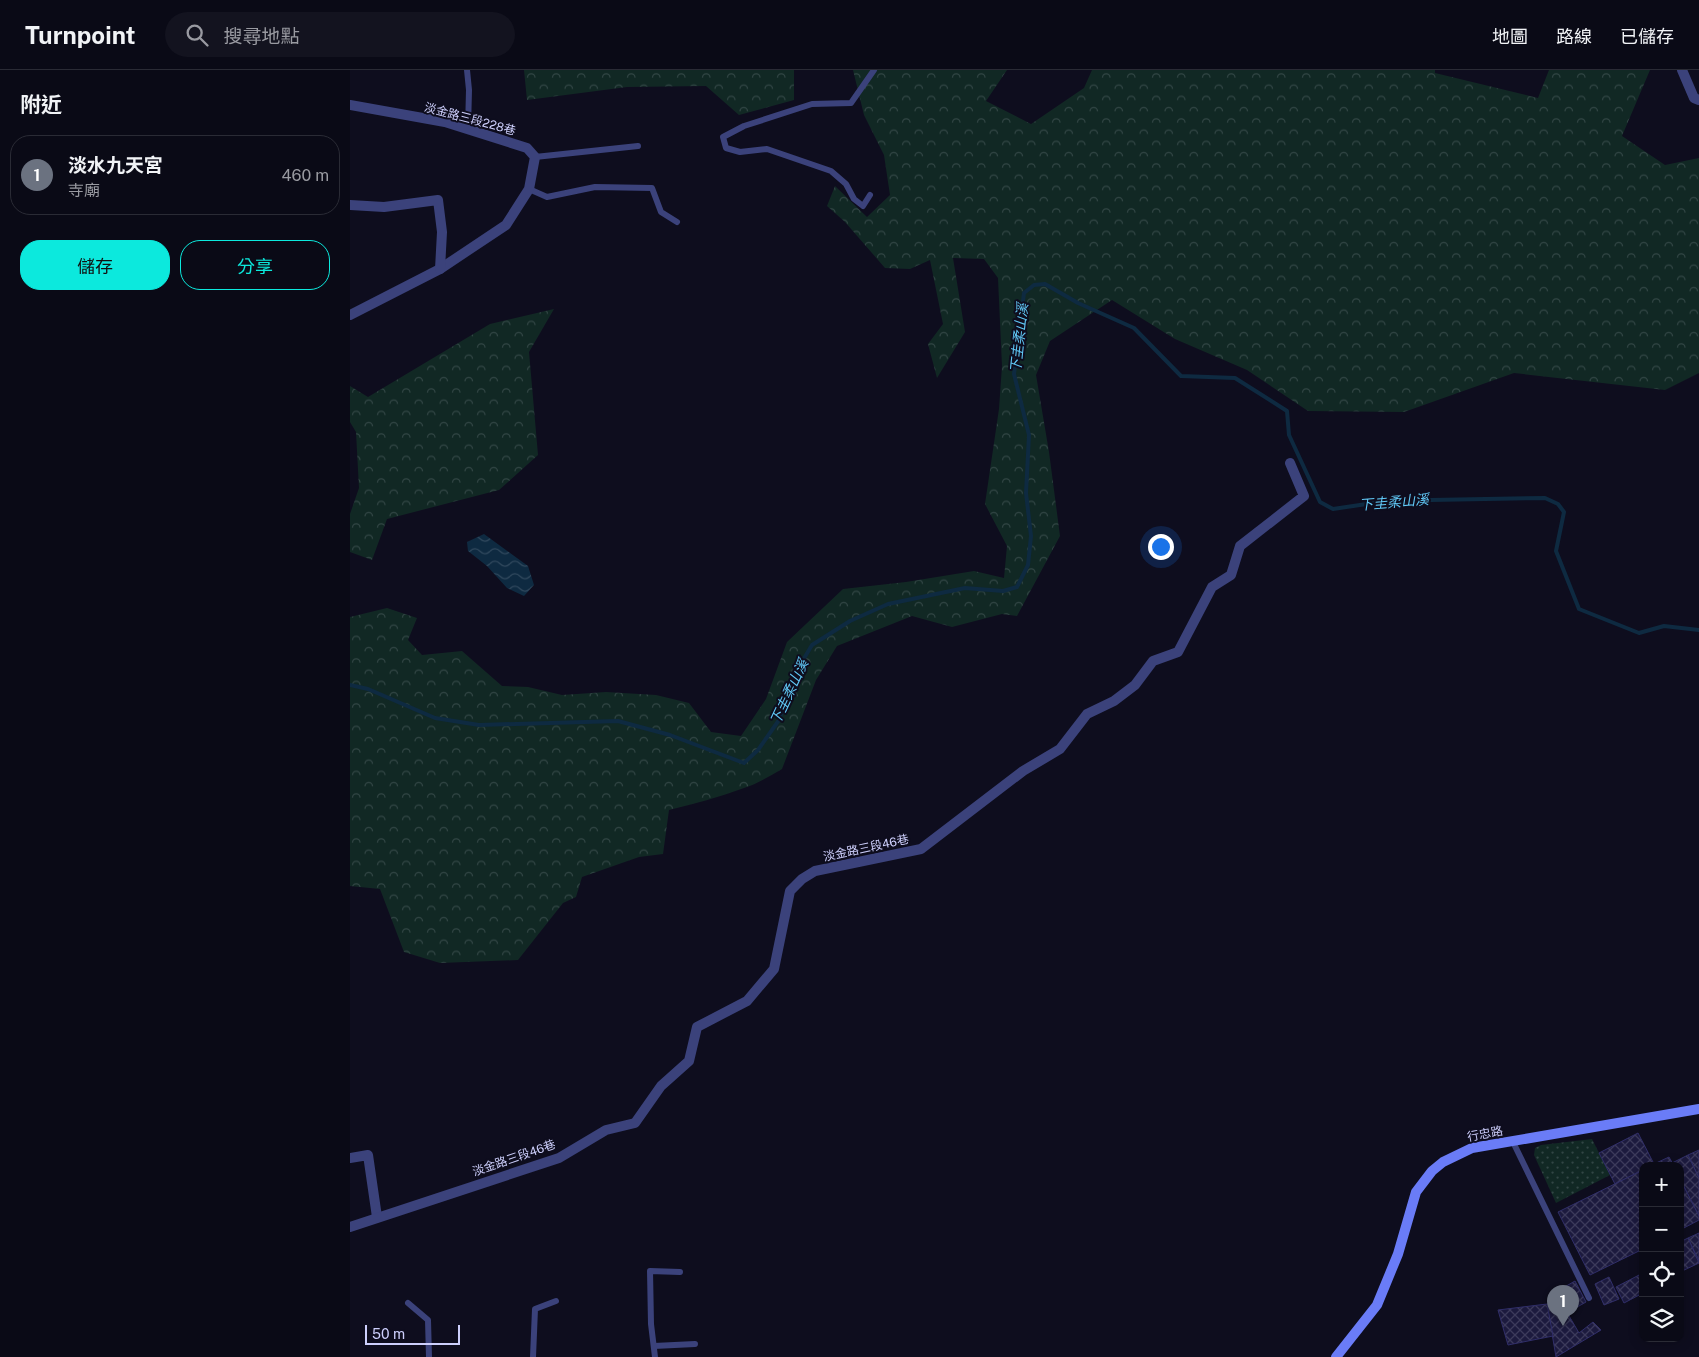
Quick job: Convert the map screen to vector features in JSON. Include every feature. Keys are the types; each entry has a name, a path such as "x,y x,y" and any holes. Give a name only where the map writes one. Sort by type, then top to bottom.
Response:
{"street":[{"path":"1682,70 1694,98 1699,100"},
{"name":"淡金路三段228巷","path":"350,104 445,122 527,148 535,157"},
{"path":"350,315 440,269 506,225 529,189 535,157"},
{"path":"350,205 384,207 438,200 442,232 440,269"},
{"name":"淡金路三段46巷","path":"350,1227 559,1158 606,1130 635,1123 661,1086 689,1061 696,1027 747,1000 774,969 790,891 802,878 815,871 921,849 1023,772 1060,749 1086,714 1114,702 1135,685 1153,661 1178,652 1212,587 1231,575 1240,546 1304,496 1290,463"},
{"name":"行忠路","path":"1336,1357 1377,1305 1398,1254 1416,1192 1432,1171 1443,1162 1472,1148 1699,1109"},
{"path":"350,1158 368,1155 377,1217"}],"lane":[{"path":"467,70 469,90 468,129"},
{"path":"870,195 862,206 854,199 846,184 831,171 767,149 740,152 726,148 723,137 744,126 812,104 851,103 874,70"},
{"path":"535,157 638,146"},
{"path":"529,189 547,196 595,187 652,188 661,212 677,222"},
{"path":"1513,1142 1590,1298"},
{"path":"656,1357 651,1324 650,1271 680,1272"},
{"path":"533,1357 535,1309 556,1301"},
{"path":"408,1303 428,1320 429,1357"},
{"path":"654,1346 695,1344"}],"green space":[{"path":"524,70 794,70 794,100 739,115 706,86 627,87 527,100"},
{"path":"853,70 1007,70 986,101 1031,124 1084,88 1092,70 1435,70 1435,73 1538,98 1549,70 1650,70 1622,136 1665,165 1699,158 1699,373 1665,390 1514,373 1404,412 1308,411 1247,370 1175,339 1112,300 1050,341 1036,375 1049,452 1060,536 1017,616 1002,614 952,627 912,616 837,646 816,680 782,769 749,786 669,810 663,854 639,857 582,877 576,897 563,903 518,960 440,963 404,952 380,889 350,886 350,617 387,608 417,618 408,640 422,655 462,651 502,686 528,687 562,695 606,692 656,695 689,703 711,732 741,736 766,699 787,642 843,589 906,582 974,571 1004,578 1007,546 985,504 999,409 1002,366 998,278 984,259 953,258 965,332 937,378 928,344 943,324 930,260 910,269 885,268 845,222 827,206 835,186 867,217 890,195 884,155 864,115"},
{"path":"554,309 529,352 538,455 499,490 387,519 372,560 350,552 350,514 359,488 356,432 350,422 350,386 368,397 490,324"},
{"path":"1592,1139 1610,1175 1556,1203 1534,1155 1535,1148 1541,1145"}],"water":[{"path":"484,534 528,566 534,585 524,596 507,588 487,566 468,551 467,542"}],"building":[{"path":"1638,1133 1653,1162 1639,1162 1639,1172 1615,1184 1599,1153"},
{"path":"1699,1150 1699,1178 1688,1155"},
{"path":"1688,1155 1699,1178 1699,1216 1684,1187 1684,1162 1674,1162"},
{"path":"1669,1157 1672,1162 1658,1162"},
{"path":"1639,1172 1639,1251 1590,1275 1558,1212"},
{"path":"1684,1187 1699,1216 1699,1220 1684,1228"},
{"path":"1699,1233 1699,1261 1688,1238"},
{"path":"1688,1238 1699,1263 1684,1270 1684,1252 1684,1240"},
{"path":"1639,1275 1639,1295 1624,1303 1616,1287"},
{"path":"1609,1277 1619,1299 1604,1305 1595,1284"},
{"path":"1575,1281 1586,1302 1572,1310 1561,1289"},
{"path":"1561,1302 1579,1333 1593,1322 1601,1330 1556,1357 1547,1304"},
{"path":"1547,1304 1553,1336 1508,1345 1498,1310"}],"waterway":[{"name":"下圭柔山溪","path":"350,685 368,689 435,718 479,725 618,721 670,735 744,763 758,750 779,720 800,665 812,645 850,621 888,604 965,588 1003,591 1017,587 1028,565 1031,536 1026,493 1029,435 1014,374 1024,293 1034,285 1045,284 1078,303 1134,328 1181,376 1235,378 1287,411 1289,435 1320,502 1333,509 1407,498 1431,500 1545,498 1558,504 1564,512 1556,551 1579,609 1639,633 1664,626 1699,630"}],"place":[{"name":"淡水九天宮","path":"1563,1326"}]}
